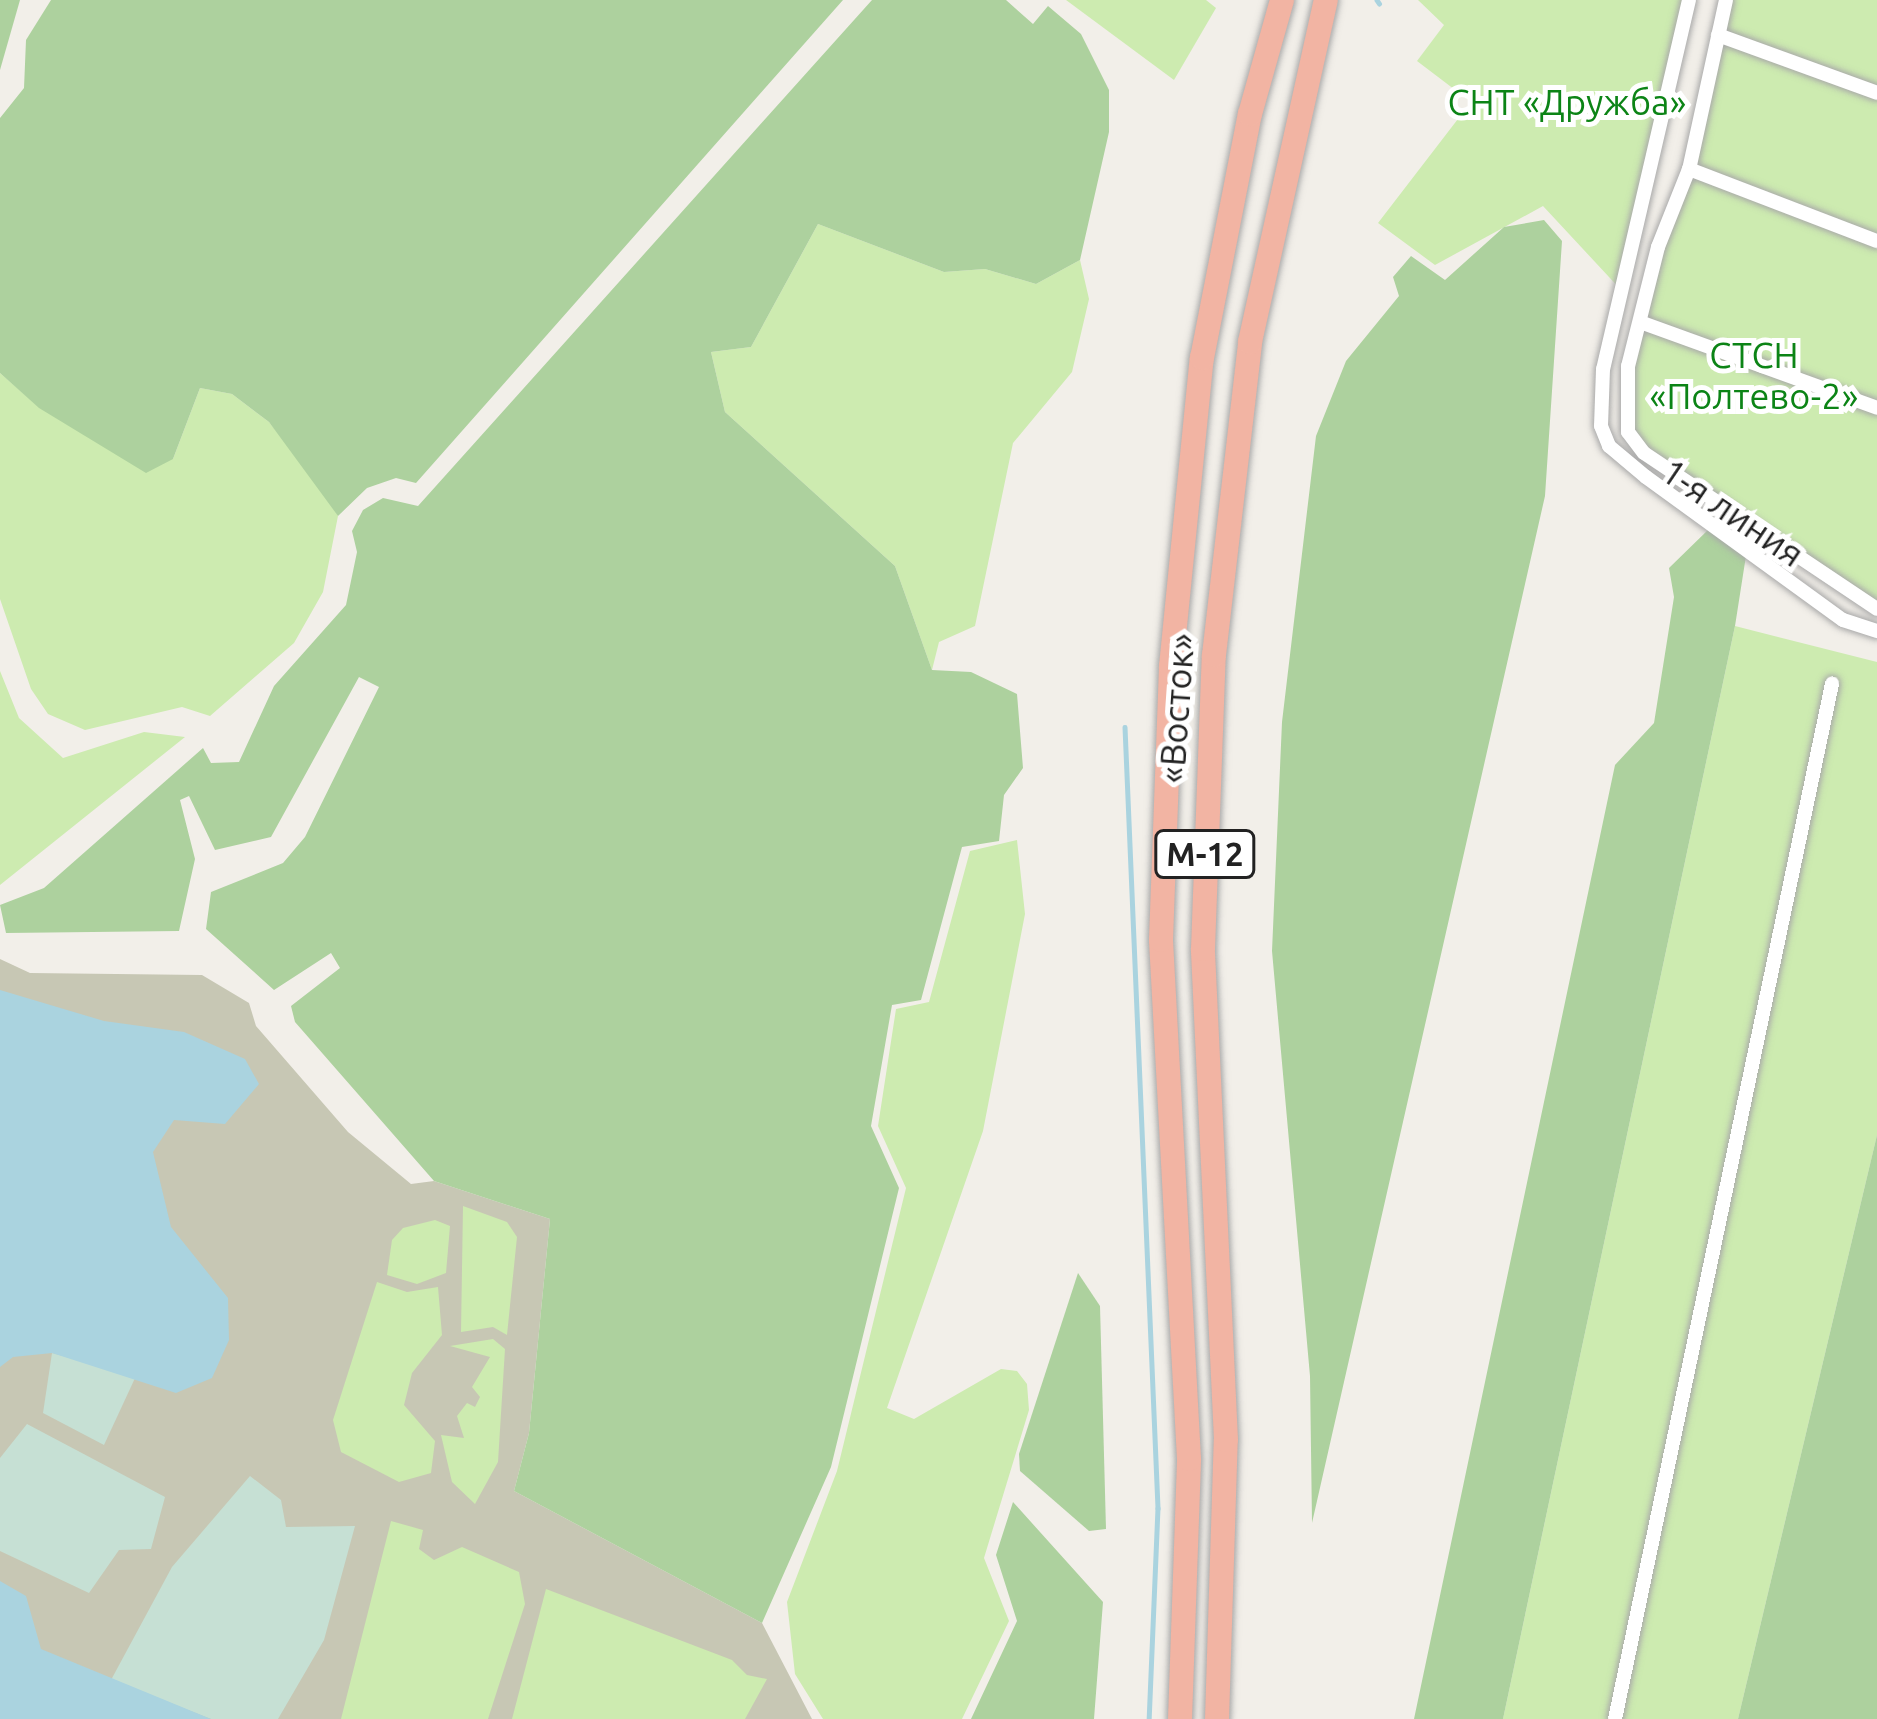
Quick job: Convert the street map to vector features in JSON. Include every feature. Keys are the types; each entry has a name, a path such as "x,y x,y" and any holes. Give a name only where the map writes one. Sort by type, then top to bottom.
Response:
{"highway":[{"name":"«Восток»","path":"1180,1719 1189,1459 1161,940 1171,666 1202,358 1250,114 1282,0"},
{"name":"«Восток»","path":"1217,1719 1226,1440 1203,950 1214,655 1250,342 1279,182 1326,0"}],"street":[{"path":"1689,0 1603,369 1601,426 1610,446 1646,477 1843,620 1877,632"},
{"name":"1-я линия","path":"1726,0 1689,169 1640,322 1623,400 1628,432 1644,453 1877,609"},
{"path":"1718,35 1877,93"},
{"path":"1689,169 1877,241"},
{"path":"1640,322 1877,408"},
{"path":"1615,1719 1832,684"}],"shaded area":[{"path":"0,959 30,973 202,975 249,1003 256,1026 348,1132 411,1184 434,1181 550,1219 529,1433 514,1491 762,1623 812,1719 0,1719"},
{"path":"52,1353 136,1376 104,1445 43,1413"},
{"path":"27,1424 165,1497 151,1549 119,1550 89,1593 0,1551 0,1458"},
{"path":"250,1476 281,1500 286,1527 355,1526 324,1640 278,1719 211,1719 111,1680 172,1567"}],"green space":[{"path":"0,0 20,0 0,70"},
{"path":"51,0 843,0 416,483 396,478 367,488 338,516 269,422 232,394 200,388 173,459 146,473 39,408 0,373 0,118 24,88 26,40"},
{"path":"872,0 1006,0 1033,24 1048,6 1081,34 1109,90 1109,132 1080,260 1036,284 985,269 944,272 818,224 751,347 711,352 725,412 895,566 932,670 971,672 1017,694 1023,768 1004,795 999,841 962,847 921,1000 892,1005 871,1126 899,1188 831,1467 762,1623 514,1491 529,1433 550,1219 434,1181 295,1022 291,1006 340,968 331,953 274,990 206,929 211,892 283,863 305,837 379,687 359,677 271,837 215,850 189,796 180,800 195,859 179,931 6,933 0,905 44,888 203,748 211,763 239,762 274,686 346,605 357,552 352,531 363,510 383,498 418,506"},
{"path":"1066,0 1206,0 1216,8 1174,80"},
{"name":"СНТ «Дружба»","path":"1418,0 1688,0 1622,291 1543,206 1435,265 1378,223 1471,102 1417,61 1444,25"},
{"name":"СТСН «Полтево-2»","path":"1726,0 1877,0 1877,609 1644,453 1628,432 1628,366 1689,169"},
{"path":"1544,220 1562,241 1545,496 1312,1523 1310,1376 1272,951 1282,722 1316,436 1346,361 1399,296 1393,277 1411,256 1445,280 1504,227"},
{"path":"818,224 944,272 985,269 1036,284 1080,260 1089,299 1072,372 1013,443 975,626 939,642 932,670 895,566 725,412 711,352 751,347"},
{"path":"0,373 40,408 173,459 200,388 232,394 269,422 327,494 338,516 323,592 294,643 210,716 182,707 85,730 48,714 31,689 0,599"},
{"path":"1710,528 1748,543 1735,626 1503,1719 1414,1719 1615,765 1654,723 1674,597 1669,568"},
{"path":"1735,626 1877,662 1877,1135 1738,1719 1503,1719"},
{"path":"0,671 19,718 63,758 144,732 185,737 0,885"},
{"path":"1017,840 1025,914 983,1131 887,1408 914,1419 1001,1369 1017,1371 1027,1384 1029,1410 984,1558 1009,1621 962,1719 823,1719 795,1674 787,1602 837,1471 906,1188 878,1126 896,1009 929,1002 970,851"},
{"path":"1877,1135 1877,1719 1738,1719"},
{"path":"463,1206 507,1222 517,1237 507,1335 493,1327 461,1332"},
{"path":"435,1220 450,1226 446,1273 417,1284 387,1275 392,1240 403,1228"},
{"path":"1078,1273 1100,1306 1106,1529 1089,1531 1020,1471 1019,1454"},
{"path":"377,1282 407,1292 438,1287 442,1335 412,1373 404,1405 435,1441 431,1473 399,1482 341,1452 333,1420"},
{"path":"493,1339 505,1349 498,1462 475,1504 452,1482 441,1435 464,1438 457,1416 467,1403 475,1407 480,1397 472,1387 490,1357 450,1346"},
{"path":"1013,1502 1103,1602 1094,1719 971,1719 1017,1621 996,1555"},
{"path":"391,1521 423,1530 419,1549 434,1560 462,1547 519,1572 525,1604 488,1719 341,1719"},
{"path":"546,1589 732,1660 747,1675 767,1679 745,1719 512,1719"}],"water":[{"path":"0,990 104,1021 184,1032 245,1059 259,1084 225,1124 174,1120 153,1152 171,1227 228,1298 229,1340 212,1378 176,1393 52,1353 13,1357 0,1367"},
{"path":"0,1581 26,1596 41,1649 211,1719 0,1719"}],"waterway":[{"path":"1125,727 1158,1508 1149,1719"}]}
